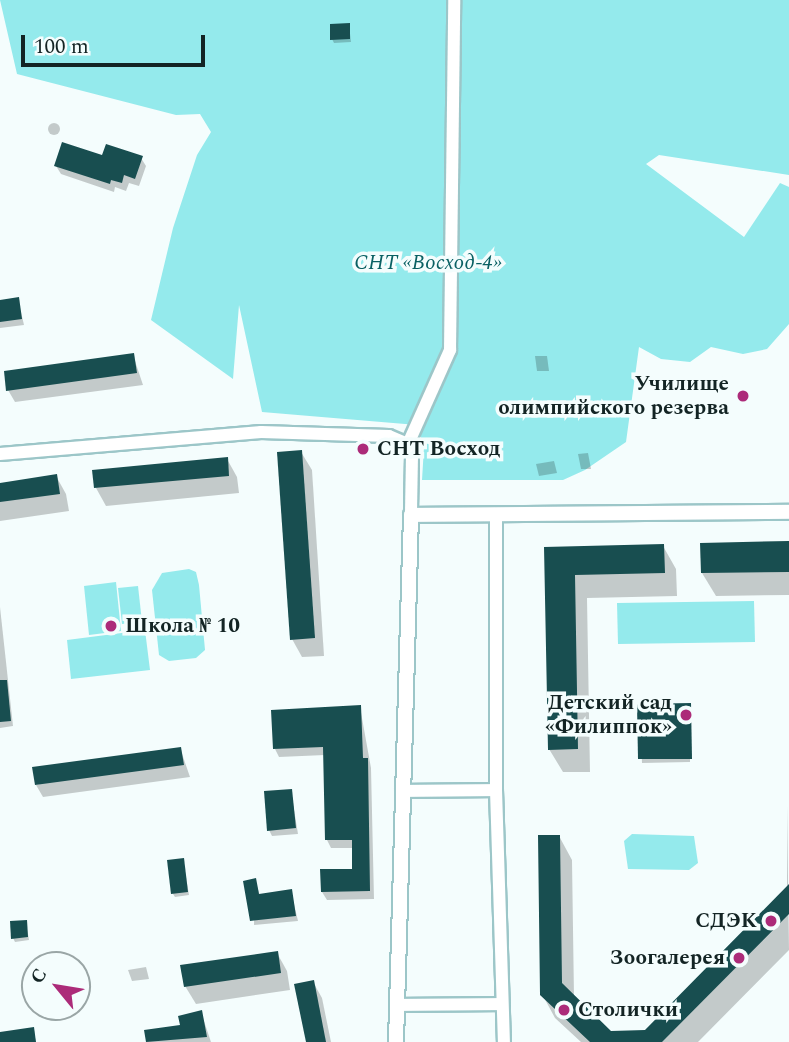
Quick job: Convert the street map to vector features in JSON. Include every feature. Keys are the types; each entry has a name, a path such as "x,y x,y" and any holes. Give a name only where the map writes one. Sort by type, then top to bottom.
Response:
{"street":[{"path":"396,1042 413,464 408,444 450,350 454,0"},
{"path":"0,454 261,432 389,436 408,444"},
{"path":"411,515 789,512"},
{"path":"496,515 496,790 504,1042"},
{"path":"402,791 496,790"},
{"path":"397,1005 502,1004"}],"green space":[{"name":"СНТ «Восход-4»","path":"0,0 789,0 789,175 659,155 646,164 744,237 780,183 789,187 789,324 767,349 743,354 711,347 690,362 661,359 639,347 626,442 585,470 563,480 422,480 424,447 417,425 262,412 239,305 233,379 151,320 173,228 197,155 211,132 200,114 176,115 17,74"},
{"path":"189,569 196,572 199,585 205,650 196,658 169,661 159,655 152,590 162,573"},
{"path":"116,582 121,631 89,635 84,586"},
{"path":"138,586 142,622 122,624 118,588"},
{"path":"754,601 755,642 618,644 617,603"},
{"path":"145,630 150,670 71,679 67,640"},
{"path":"632,834 694,836 698,863 689,870 628,869 624,841"}],"building":[{"path":"350,23 350,39 330,40 330,24"},
{"path":"62,142 102,155 106,144 143,156 135,179 124,175 122,183 111,180 110,184 54,166"},
{"path":"19,297 22,319 0,322 0,300"},
{"path":"134,353 137,373 6,391 4,371"},
{"path":"302,450 315,638 290,640 277,452"},
{"path":"228,457 229,476 94,488 92,470"},
{"path":"57,474 60,494 0,502 0,483"},
{"path":"789,541 789,572 701,573 700,543"},
{"path":"664,544 665,573 575,575 578,749 548,750 544,547"},
{"path":"0,680 7,680 11,721 0,722"},
{"path":"691,703 692,759 638,759 637,704"},
{"path":"361,705 363,758 368,758 370,891 321,892 320,869 352,869 352,840 325,840 323,747 273,749 271,710"},
{"path":"181,747 184,765 35,785 32,767"},
{"path":"292,789 296,828 267,831 264,791"},
{"path":"538,835 560,835 562,983 611,1031 645,1030 789,884 789,914 662,1042 590,1042 540,995"},
{"path":"184,858 188,892 171,894 167,860"},
{"path":"256,878 259,894 292,889 296,916 250,921 243,881"},
{"path":"27,920 28,937 11,939 10,921"},
{"path":"278,951 281,973 184,987 180,965"},
{"path":"314,980 326,1042 306,1042 294,984"},
{"path":"202,1010 207,1037 146,1042 144,1030 180,1025 178,1016"},
{"path":"34,1027 36,1042 0,1042 0,1032"}],"place":[{"name":"Училище олимпийского резерва","path":"743,396"},
{"name":"СНТ Восход","path":"363,449"},
{"name":"Школа № 10","path":"111,626"},
{"name":"Детский сад «Филиппок»","path":"686,715"},
{"name":"СДЭК","path":"771,921"},
{"name":"Зоогалерея","path":"739,958"},
{"name":"Столички","path":"564,1010"}]}
